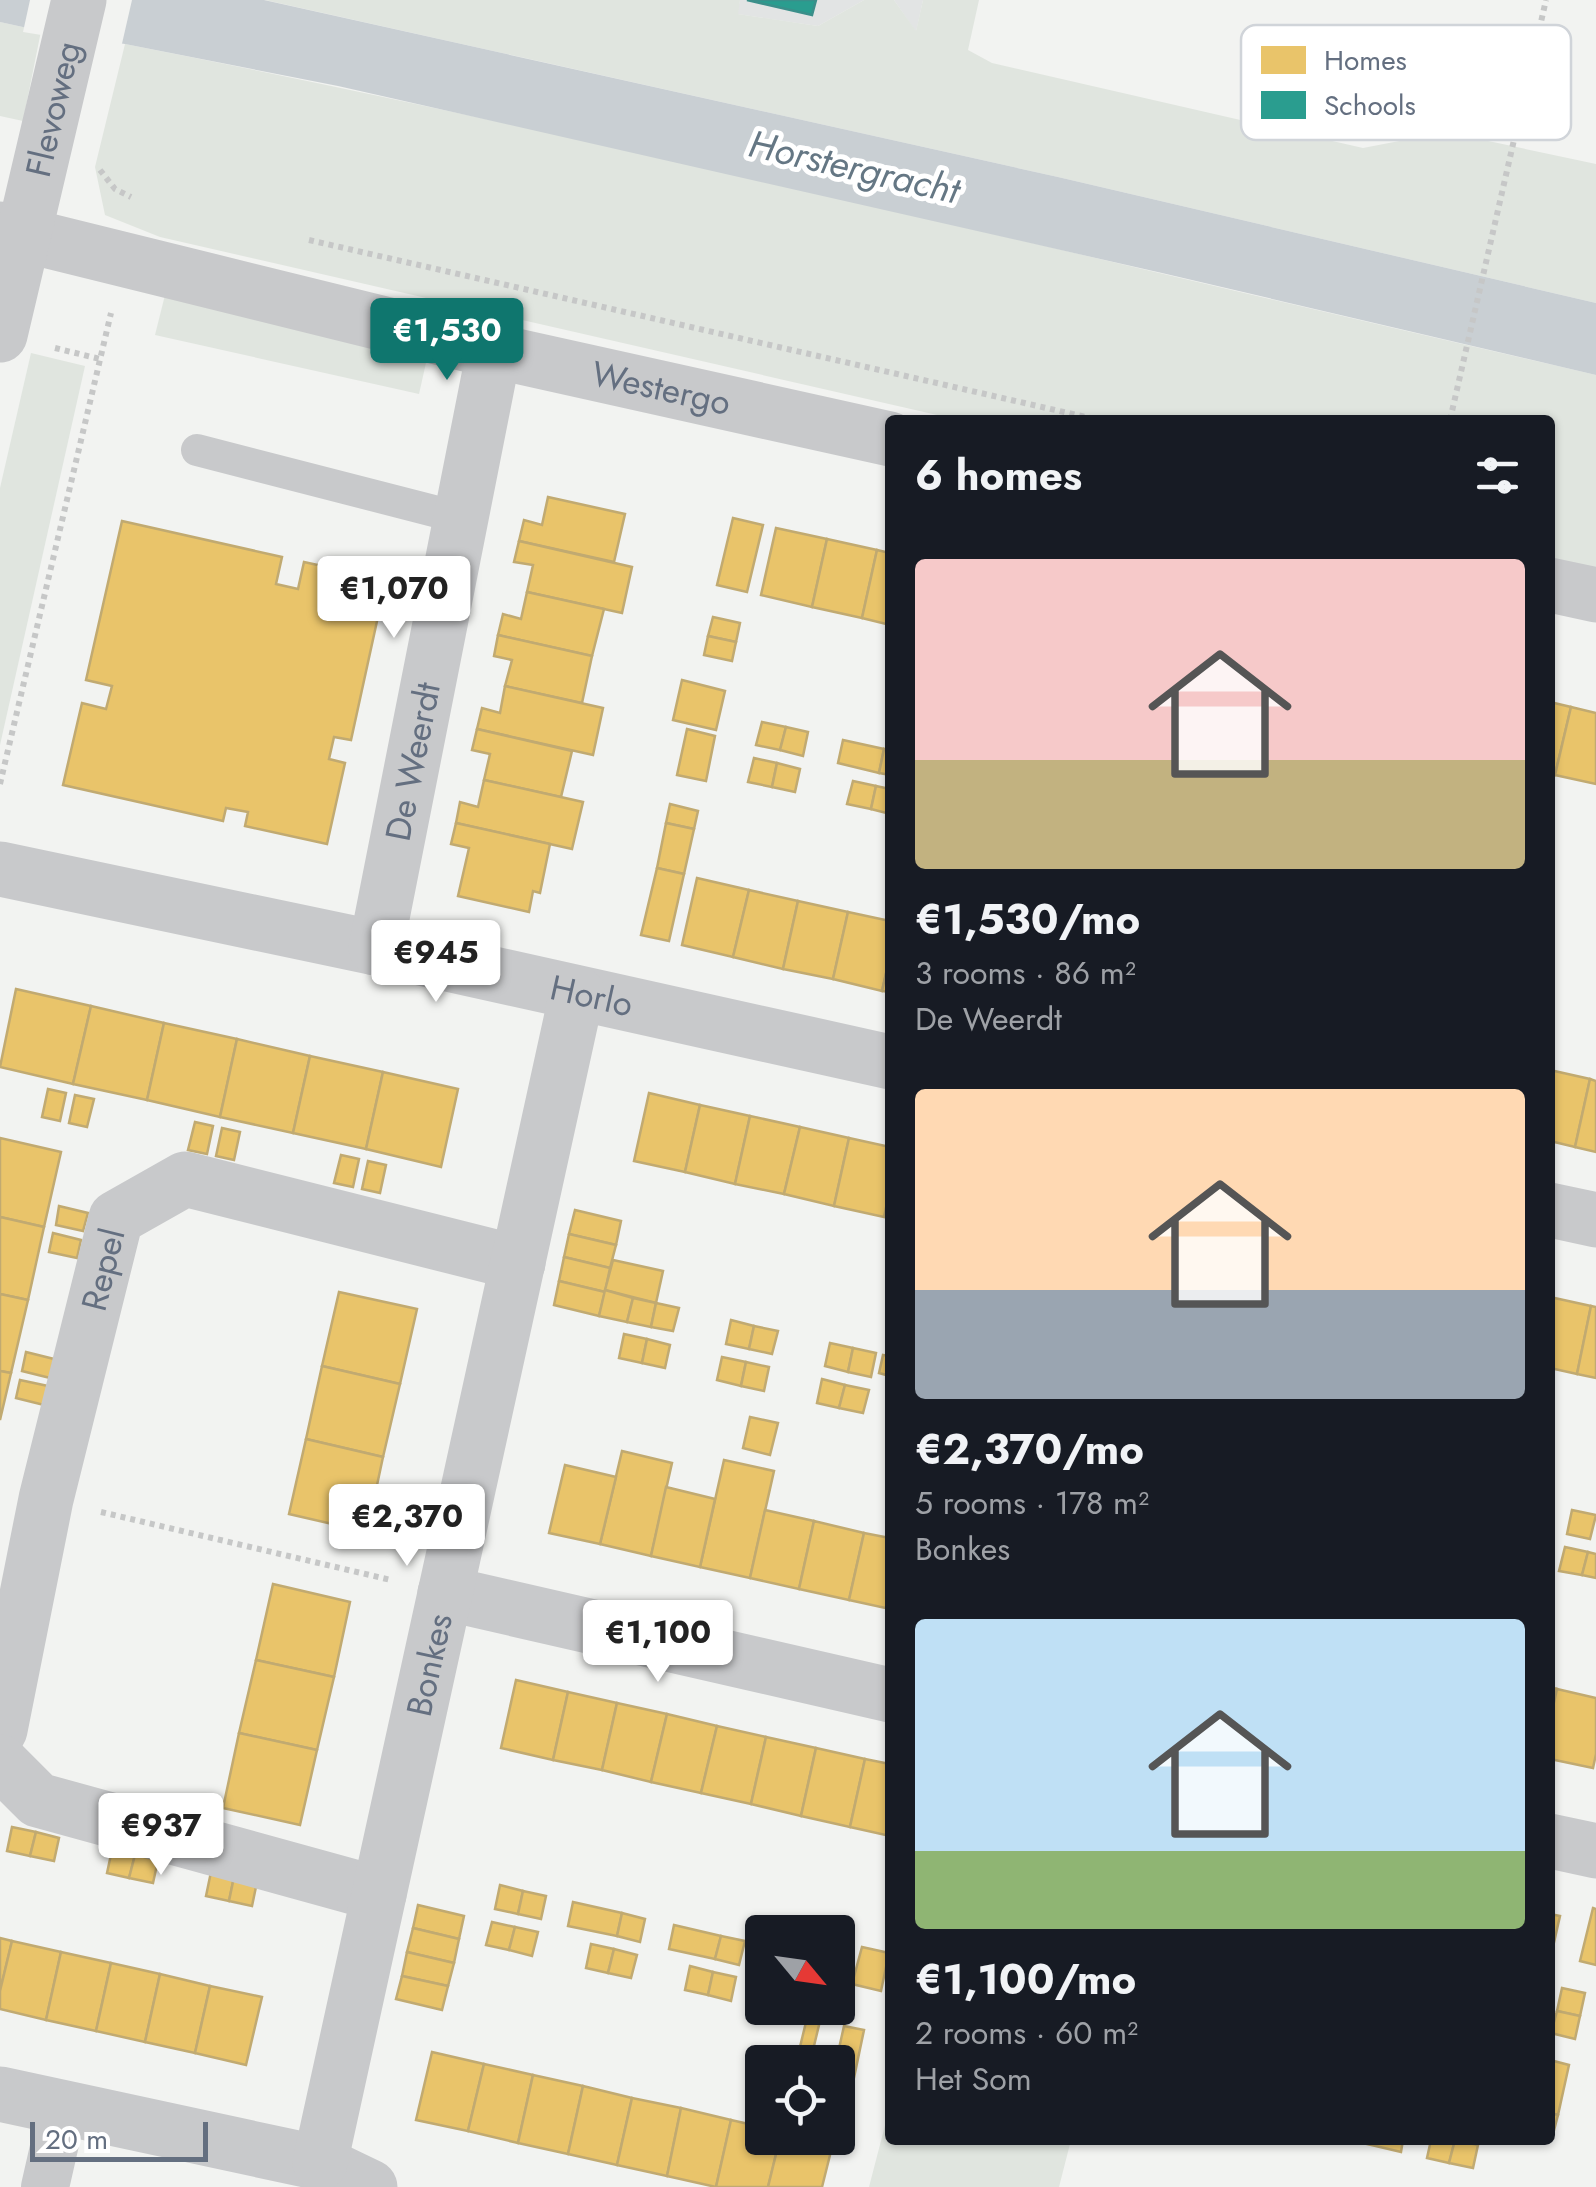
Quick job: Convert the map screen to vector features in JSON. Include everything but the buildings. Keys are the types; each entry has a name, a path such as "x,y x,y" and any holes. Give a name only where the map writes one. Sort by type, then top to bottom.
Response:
{"street":[{"name":"Flevoweg","path":"0,335 13,231 73,25"},
{"name":"Westergo","path":"13,231 494,351 885,437"},
{"name":"De Weerdt","path":"376,948 494,351"},
{"path":"1555,586 1596,595"},
{"name":"Horlo","path":"0,868 885,1061"},
{"name":"Bonkes","path":"320,2163 577,993"},
{"name":"Repel","path":"0,1730 46,1499 116,1218 186,1180 518,1263"},
{"path":"1555,1211 1596,1220"},
{"path":"446,1592 885,1694"},
{"path":"0,1762 38,1800 380,1894"},
{"path":"1555,1843 1596,1851"},
{"path":"0,2094 320,2163 370,2187"},
{"path":"46,2187 63,2108"}],"lane":[{"path":"197,450 462,518"}],"path":[{"path":"1540,25 1546,0"},
{"path":"1451,415 1513,140"},
{"path":"304,239 1077,415"},
{"path":"0,784 123,258"},
{"path":"46,1499 446,1592"}],"shaded area":[{"path":"265,0 740,0 738,14 818,26 864,0 894,0 916,31 923,0 979,0 968,50 992,63 1241,120 1241,140 1328,140 1363,148 1404,140 1484,140 1596,164 1596,303 1058,177"},
{"path":"740,0 864,0 818,26 737,14"},
{"path":"894,0 923,0 916,32"},
{"path":"0,22 41,31 23,121 0,116"},
{"path":"125,44 862,203 1596,375 1596,569 1555,559 1555,415 937,415 160,237 105,215 95,167"},
{"path":"165,295 428,354 419,394 155,335"},
{"path":"31,353 85,366 0,745 0,488"},
{"path":"885,2125 885,2145 1070,2145 1059,2187 869,2187"}],"water":[{"name":"Horstergracht","path":"0,0 264,0 1058,177 1596,303 1596,375 338,86 0,22"}],"pier":[{"path":"30,0 132,0 121,48 23,32"}]}
